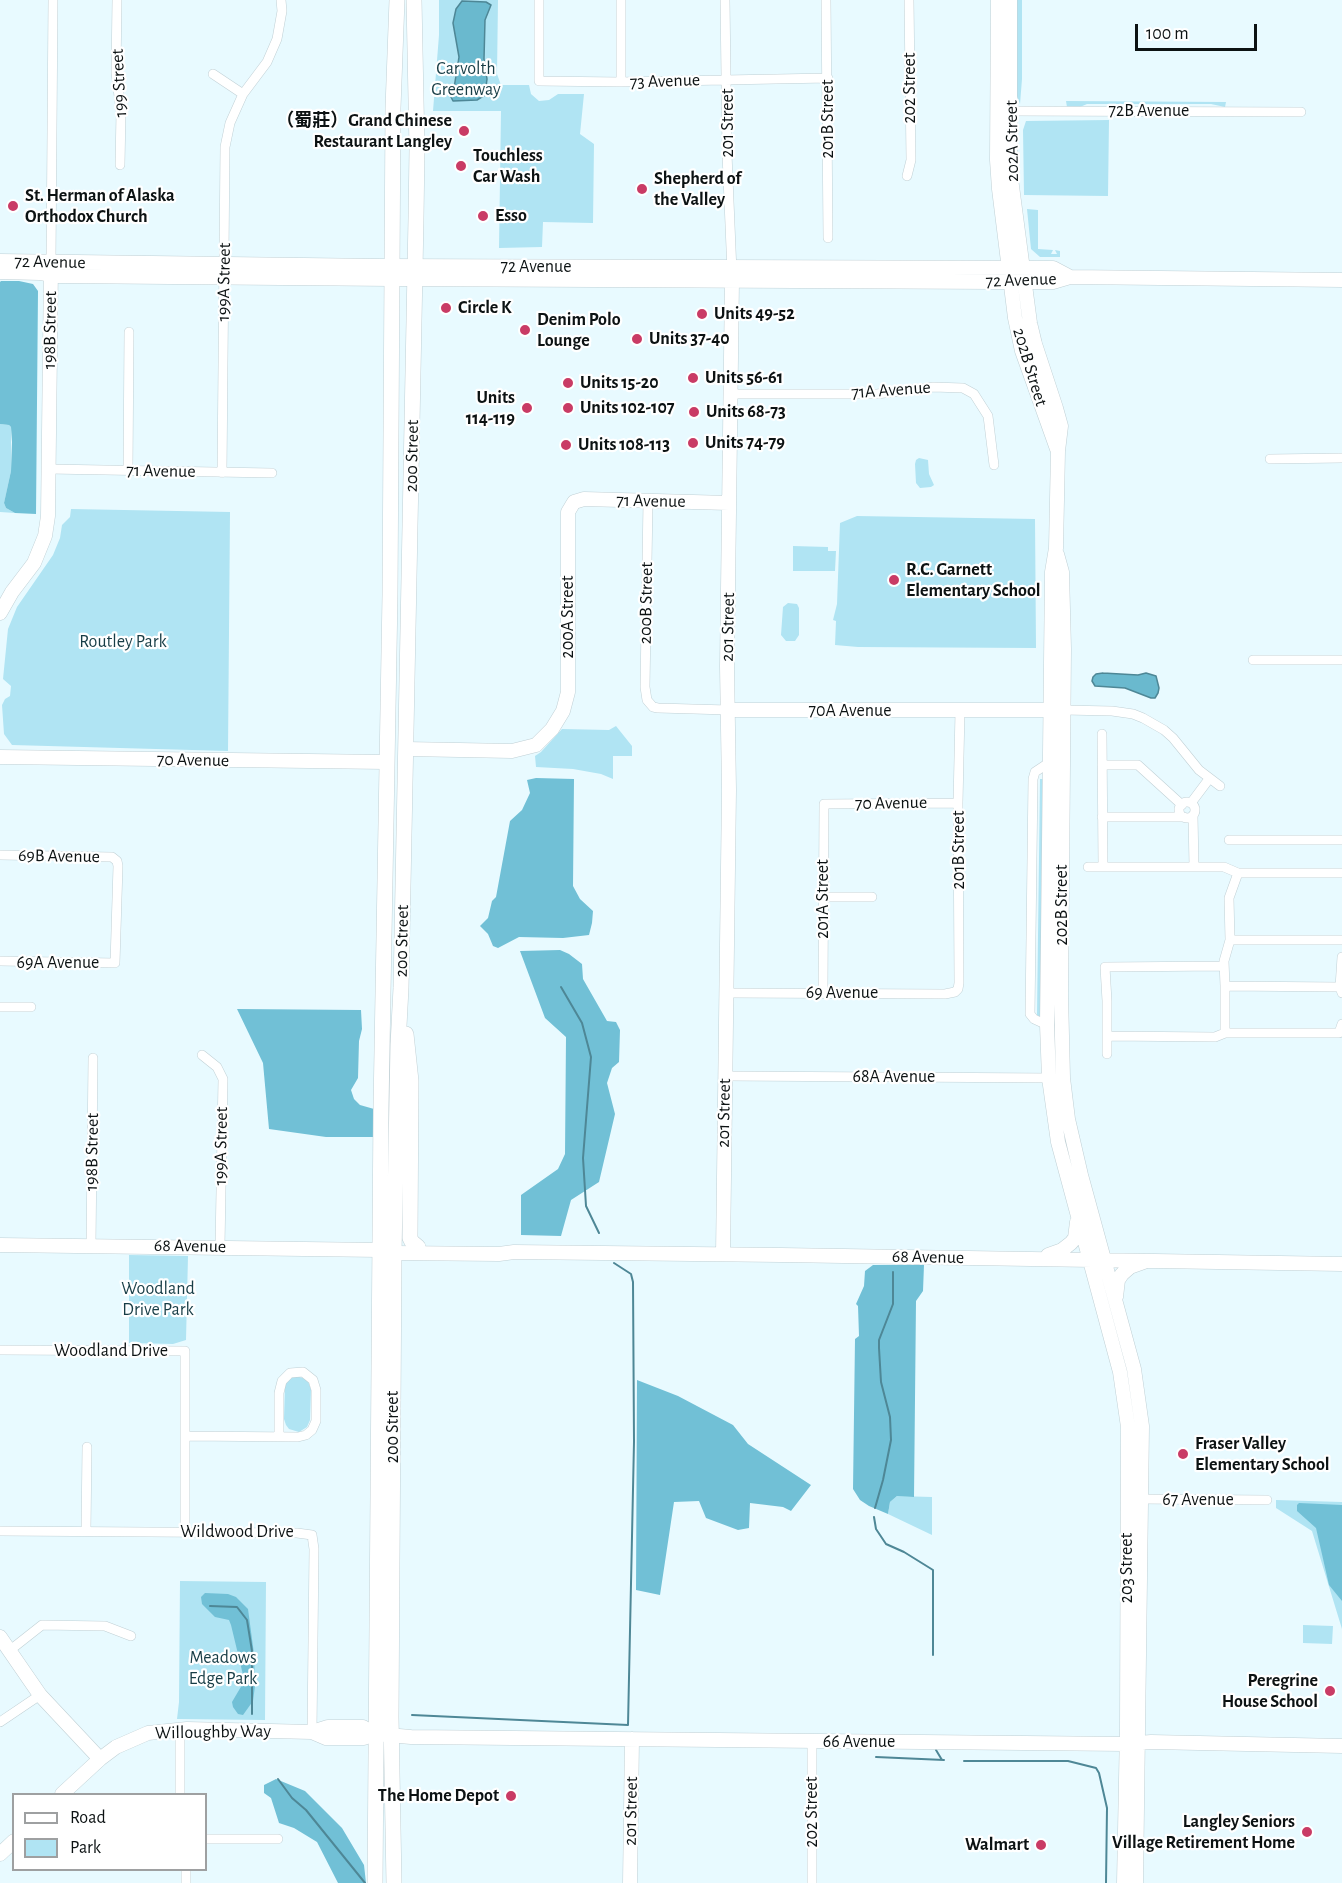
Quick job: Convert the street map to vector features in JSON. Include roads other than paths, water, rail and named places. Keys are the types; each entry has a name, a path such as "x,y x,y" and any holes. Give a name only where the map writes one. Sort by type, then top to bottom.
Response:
{"main road":[{"name":"200 Street","path":"394,1883 387,1251 386,762 390,595 393,108 397,0"},
{"name":"200 Street","path":"375,1883 375,1734 387,1251 401,988 406,749 417,149 414,0"},
{"path":"386,762 393,766 399,776 405,795"},
{"path":"401,988 411,1081 410,1238 418,1247"}],"street":[{"name":"198B Street","path":"0,613 12,592 34,563 45,537 48,516 52,0"},
{"name":"199 Street","path":"117,0 116,74 121,112 120,165"},
{"name":"199A Street","path":"222,472 225,147 230,123 243,94 267,62 277,39 282,11 281,0"},
{"name":"73 Avenue","path":"539,0 538,81 621,82 828,78"},
{"path":"621,0 621,82"},
{"name":"201 Street","path":"723,1254 732,274 727,154 725,0"},
{"name":"201B Street","path":"826,0 828,238"},
{"name":"202 Street","path":"907,176 911,160 909,0"},
{"name":"202A Street","path":"998,0 1004,111 1024,275"},
{"name":"202A Street","path":"1010,0 999,189 1010,275"},
{"path":"213,74 243,94"},
{"name":"72B Avenue","path":"1004,111 1301,112"},
{"name":"72 Avenue","path":"0,261 51,268"},
{"name":"72 Avenue","path":"0,272 51,268 392,273 1024,275 1053,282 1070,278 1342,279"},
{"name":"202B Street","path":"1010,275 1022,351 1058,451"},
{"name":"202B Street","path":"1024,275 1035,344 1059,416 1060,426 1056,548 1052,572 1058,710 1061,972 1056,1078 1058,1142 1089,1259"},
{"path":"128,471 129,332"},
{"name":"71A Avenue","path":"730,394 877,394 933,387 963,388 974,394 988,416 994,465"},
{"path":"1270,459 1342,458"},
{"name":"71 Avenue","path":"49,470 272,473"},
{"name":"71 Avenue","path":"574,502 584,499 729,503"},
{"name":"200B Street","path":"648,501 645,687 650,704"},
{"name":"200A Street","path":"406,749 513,751 536,745 552,729 563,711 568,692 568,512 574,502"},
{"path":"1253,660 1342,660"},
{"name":"70A Avenue","path":"650,704 665,709 728,710 1058,710"},
{"path":"1058,710 1112,711 1143,718 1164,730 1199,770 1220,786"},
{"name":"202B Street","path":"1058,710 1050,762 1047,1024 1056,1078 1104,1259"},
{"name":"201B Street","path":"958,989 960,711"},
{"path":"1102,734 1103,867"},
{"name":"70 Avenue","path":"0,758 386,762"},
{"path":"1102,765 1138,765 1186,804 1194,807 1189,816 1194,867"},
{"path":"1189,816 1179,812 1209,779"},
{"name":"70 Avenue","path":"824,804 958,802"},
{"name":"201A Street","path":"823,993 824,804"},
{"path":"1102,817 1189,816"},
{"path":"1229,840 1342,840"},
{"name":"69B Avenue","path":"0,855 112,857 117,861 115,963"},
{"path":"1088,867 1224,867 1238,873 1342,873"},
{"path":"1225,1033 1224,961 1230,940 1230,898 1238,873"},
{"path":"823,897 872,897"},
{"path":"1230,940 1342,940"},
{"path":"1225,986 1341,990 1342,957"},
{"name":"69A Avenue","path":"0,961 115,963"},
{"path":"1107,1054 1105,967 1224,966"},
{"name":"69 Avenue","path":"726,993 945,994 958,989"},
{"path":"0,1006 31,1007"},
{"path":"1107,1036 1215,1037 1225,1033 1339,1033 1342,1024"},
{"name":"199A Street","path":"202,1055 217,1067 223,1079 219,1246"},
{"name":"198B Street","path":"91,1246 93,1058"},
{"name":"68A Avenue","path":"725,1077 1056,1078"},
{"path":"1034,1258 1052,1255 1076,1238 1078,1228 1076,1211"},
{"name":"68 Avenue","path":"0,1245 219,1246 499,1254 514,1252 723,1254 1342,1264"},
{"name":"68 Avenue","path":"418,1247 498,1245 514,1252"},
{"name":"203 Street","path":"1089,1259 1120,1372 1135,1499 1132,1743 1124,1883"},
{"name":"203 Street","path":"1104,1259 1134,1369 1139,1402 1143,1450 1135,1499"},
{"path":"1116,1299 1122,1274 1130,1267 1148,1260"},
{"name":"Woodland Drive","path":"0,1350 185,1351 185,1532"},
{"path":"186,1436 279,1437 303,1436 309,1433 315,1425 316,1417 315,1384 311,1377 303,1372 287,1374 280,1384 279,1437"},
{"path":"86,1531 87,1447"},
{"name":"67 Avenue","path":"1135,1499 1267,1500"},
{"name":"Wildwood Drive","path":"0,1531 297,1533 312,1535 315,1549 312,1732"},
{"path":"9,1651 42,1625 105,1626 131,1636"},
{"path":"0,1637 40,1695 100,1759"},
{"path":"0,1722 40,1695"},
{"name":"Willoughby Way","path":"63,1793 116,1747 148,1733 180,1729 312,1732 328,1726 363,1727 375,1734"},
{"path":"180,1729 180,1793"},
{"name":"66 Avenue","path":"375,1734 411,1737 812,1742 1342,1746"},
{"name":"201 Street","path":"630,1883 632,1739"},
{"name":"202 Street","path":"812,1742 812,1883"},
{"name":"203 Street","path":"1132,1743 1137,1883"},
{"path":"207,1839 278,1839"},
{"path":"0,1854 12,1843"}],"waterway":[{"path":"561,987 582,1023 591,1057 583,1158 586,1206 599,1233"},
{"path":"412,1715 628,1725 634,1442 633,1282 631,1274 614,1263"},
{"path":"875,1508 891,1440 890,1417 881,1382 879,1340 893,1304 893,1272"},
{"path":"874,1517 876,1529 886,1544 933,1570 933,1655"},
{"path":"210,1606 237,1607 247,1620 252,1651 252,1714"},
{"path":"936,1750 942,1760"},
{"path":"876,1757 944,1760"},
{"path":"964,1761 1068,1761 1096,1768 1107,1808 1106,1883"},
{"path":"278,1779 365,1883"}],"place":[{"name":"（蜀莊）Grand Chinese Restaurant Langley","path":"464,131"},
{"name":"Touchless Car Wash","path":"461,166"},
{"name":"Shepherd of the Valley","path":"642,189"},
{"name":"St. Herman of Alaska Orthodox Church","path":"13,206"},
{"name":"Esso","path":"483,216"},
{"name":"Circle K","path":"446,308"},
{"name":"Units 49-52","path":"702,314"},
{"name":"Denim Polo Lounge","path":"525,330"},
{"name":"Units 37-40","path":"637,339"},
{"name":"Units 56-61","path":"693,378"},
{"name":"Units 15-20","path":"568,383"},
{"name":"Units 114-119","path":"527,408"},
{"name":"Units 102-107","path":"568,408"},
{"name":"Units 68-73","path":"694,412"},
{"name":"Units 74-79","path":"693,443"},
{"name":"Units 108-113","path":"566,445"},
{"name":"R.C. Garnett Elementary School","path":"894,580"},
{"name":"Fraser Valley Elementary School","path":"1183,1454"},
{"name":"Peregrine House School","path":"1330,1691"},
{"name":"The Home Depot","path":"511,1796"},
{"name":"Langley Seniors Village Retirement Home","path":"1307,1832"},
{"name":"Walmart","path":"1041,1845"}],"park label":[{"name":"Carvolth Greenway","path":"466,79"},
{"name":"Routley Park","path":"123,642"},
{"name":"Woodland Drive Park","path":"158,1299"},
{"name":"Meadows Edge Park","path":"223,1668"}]}
